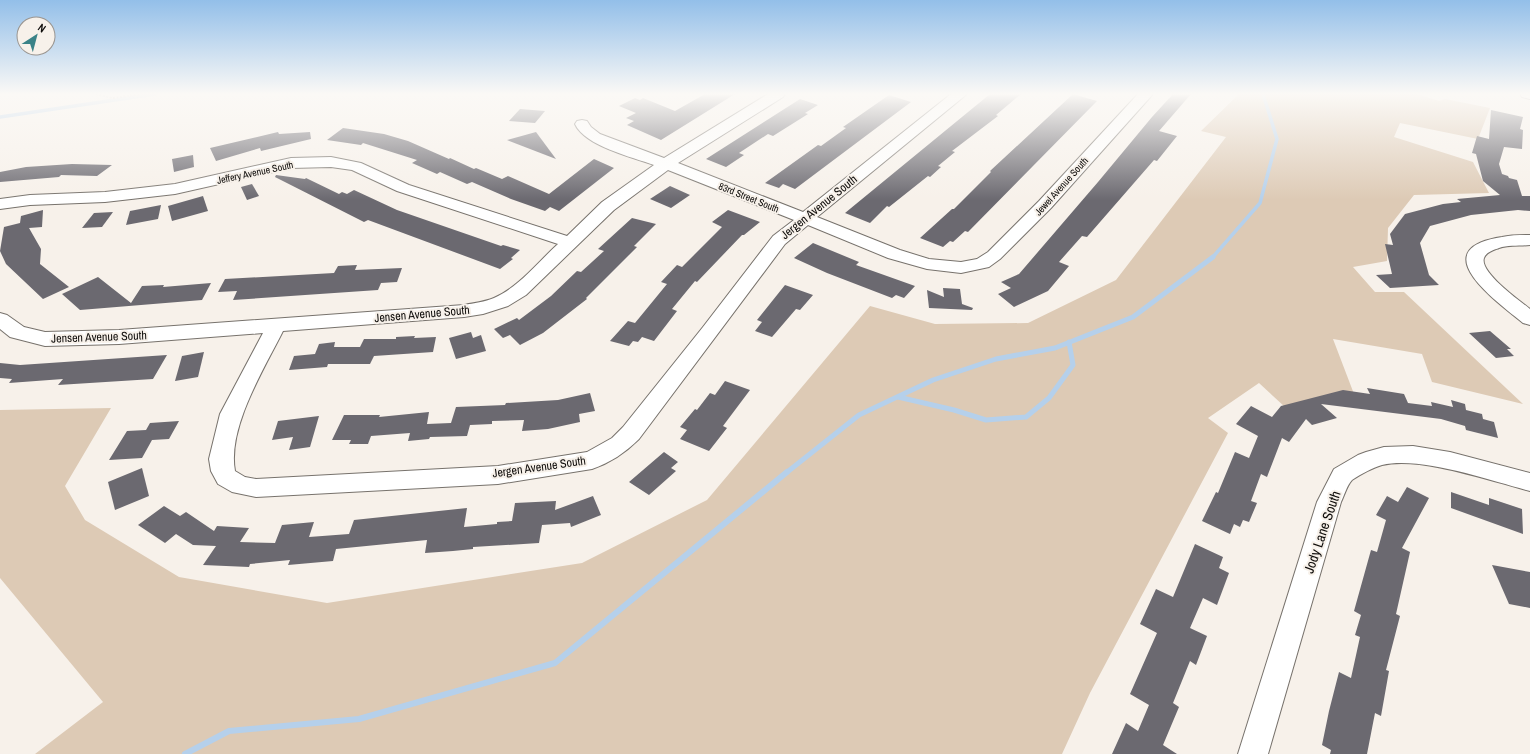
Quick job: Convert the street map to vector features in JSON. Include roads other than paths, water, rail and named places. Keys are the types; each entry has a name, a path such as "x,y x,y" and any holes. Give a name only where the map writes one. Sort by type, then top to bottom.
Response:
{"street":[{"name":"83rd Street South","path":"584,129 591,135 894,254 928,265 955,268 968,267"},
{"name":"Jensen Avenue South","path":"0,319 17,332 33,338 45,339 119,337 276,326 464,311 483,308 501,302 519,290 608,206 666,164 722,129"},
{"name":"Jergen Avenue South","path":"276,326 231,414 221,459 222,471 226,477 240,485 256,488 498,474 592,460 620,444 631,433 710,332 779,240 804,218 916,129"},
{"name":"Jewel Avenue South","path":"968,267 985,263 1024,226 1113,129"},
{"name":"Jeffery Avenue South","path":"0,204 30,200 105,197 176,189 291,163 331,162 356,166 403,188 569,242"},
{"path":"1530,240 1494,243 1480,249 1476,253 1474,260 1476,269 1482,278 1530,319"},
{"name":"Jody Lane South","path":"1253,754 1329,502 1342,475 1366,461 1384,456 1413,455 1450,461 1530,482"}],"waterway":[{"path":"1213,257 1260,203 1277,139 1274,129"},
{"path":"1069,342 1133,317 1213,257"},
{"path":"786,473 859,415 933,380 996,359 1055,348 1069,342"},
{"path":"898,397 954,410 986,420 1026,417 1049,398 1073,365 1069,342"},
{"path":"185,754 229,731 359,719 555,663 787,472"}]}
